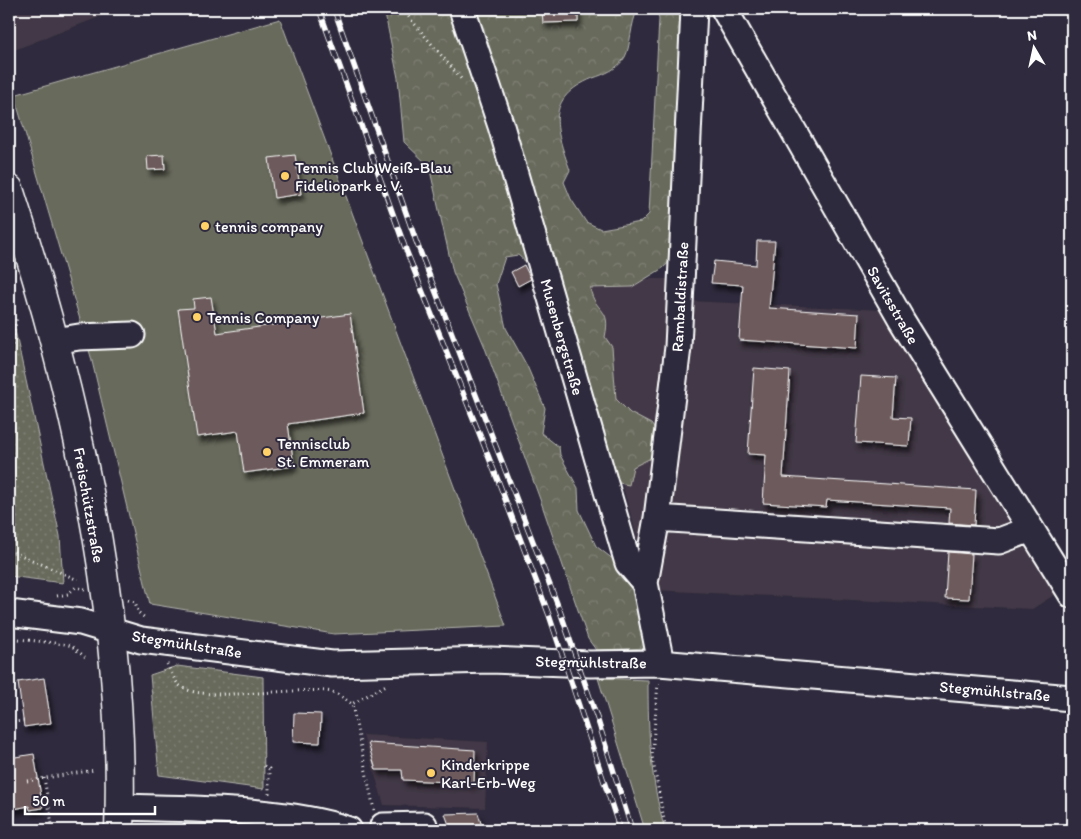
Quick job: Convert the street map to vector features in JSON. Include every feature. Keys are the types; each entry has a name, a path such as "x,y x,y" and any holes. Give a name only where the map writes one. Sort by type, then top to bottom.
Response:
{"main road":[{"name":"Freischützstraße","path":"9,189 55,341 78,439 111,630 119,713 120,819"}],"street":[{"name":"Musenbergstraße","path":"462,9 501,126 628,563 645,583 659,653 659,663"},
{"name":"Rambaldistraße","path":"645,583 657,518 678,348 694,9"},
{"name":"Savitsstraße","path":"724,9 902,321 1072,595"},
{"path":"55,341 79,337 132,335"},
{"path":"657,518 999,541 1032,529"},
{"name":"Stegmühlstraße","path":"9,614 81,622 142,640 332,664 416,661 659,663 1072,698"},
{"path":"120,819 269,814 323,827 349,830"},
{"path":"374,827 424,825"}],"path":[{"path":"402,9 464,82"},
{"path":"9,365 17,316"},
{"path":"9,550 78,580"},
{"path":"51,595 60,596 68,594 76,587"},
{"path":"9,638 64,644 72,646 85,657"},
{"path":"164,658 179,686 196,692 263,694 290,690 333,692 352,704 374,805 374,827"},
{"path":"352,704 411,672 416,661"},
{"path":"659,663 652,756 666,830"},
{"path":"9,709 11,722 24,721"},
{"path":"264,766 269,769 269,814"},
{"path":"27,780 95,770"},
{"path":"44,778 53,830"}],"shaded area":[{"path":"9,9 120,9 9,52"},
{"path":"564,279 689,279 689,301 884,310 1059,592 1032,609 652,590"},
{"name":"Kinderkrippe Karl-Erb-Weg","path":"363,735 488,742 485,808 384,805"}],"green space":[{"path":"384,9 638,9 633,21 625,57 619,65 611,70 577,86 560,105 558,116 560,141 570,170 564,182 571,199 586,222 601,229 641,222 649,214 659,19 656,9 691,9 677,255 663,268 632,287 590,288 595,302 605,315 607,327 605,337 612,347 616,399 630,413 651,424 664,441 659,454 633,467 629,485 614,482 527,263 518,255 505,257 496,284 506,328 527,366 545,408 541,433 559,447 560,455 578,488 579,510 596,546 631,573 637,609 650,626 650,648 596,650 588,639 484,345 453,272 429,166 404,142 398,78"},
{"name":"tennis company","path":"280,19 506,626 334,634 150,604 91,357 14,95"},
{"path":"9,303 60,536 63,583 9,576"},
{"path":"177,666 263,677 264,789 159,775 150,675"},
{"path":"598,678 648,680 653,774 665,830 645,830"}],"building":[{"path":"542,9 578,9 578,22 543,23"},
{"path":"164,155 165,169 148,170 147,156"},
{"name":"Tennis Club Weiß-Blau Fideliopark e. V.","path":"295,155 301,194 274,198 269,158"},
{"path":"757,241 775,241 769,308 859,314 857,348 739,340 743,285 711,283 714,261 756,265"},
{"path":"524,265 531,279 518,286 511,272"},
{"path":"211,297 217,333 350,314 364,413 288,424 294,466 244,473 238,431 197,437 178,309 194,308 193,299"},
{"path":"754,368 790,371 783,477 976,490 974,525 949,523 950,508 827,500 826,507 763,503 766,455 748,454"},
{"path":"861,376 896,378 893,417 911,418 909,446 856,443"},
{"path":"948,552 972,554 969,599 945,598"},
{"path":"44,678 51,723 24,727 18,682"},
{"path":"294,713 321,714 320,743 293,742"},
{"path":"368,743 475,750 474,783 403,780 402,770 376,770"},
{"path":"34,754 43,808 30,810 29,806 9,810 9,758"},
{"path":"478,813 483,830 451,830 445,814"}],"railway":[{"path":"319,9 406,250 499,483 549,615 620,830"},
{"path":"334,9 416,241 560,611 599,724 632,830"}],"place":[{"name":"Tennis Club Weiß-Blau Fideliopark e. V.","path":"285,176"},
{"name":"tennis company","path":"205,226"},
{"name":"Tennis Company","path":"197,317"},
{"name":"Tennisclub St. Emmeram","path":"267,452"},
{"name":"Kinderkrippe Karl-Erb-Weg","path":"431,773"}]}
